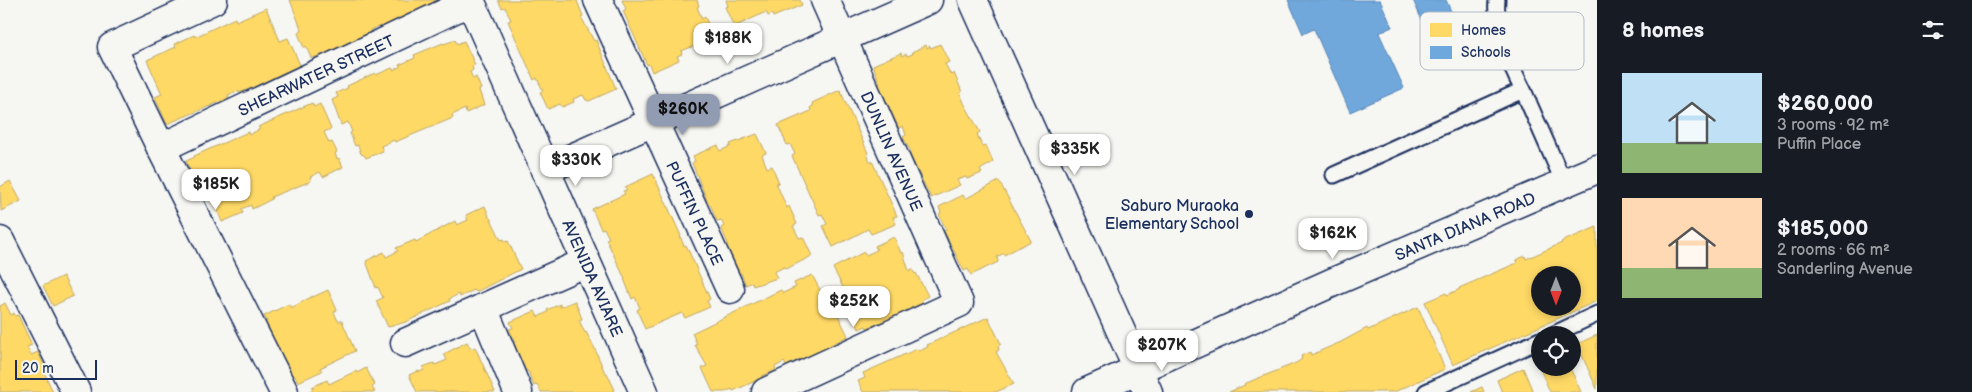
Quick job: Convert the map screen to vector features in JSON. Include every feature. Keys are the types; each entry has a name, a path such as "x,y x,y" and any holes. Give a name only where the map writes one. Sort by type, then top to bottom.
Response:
{"street":[{"path":"213,0 112,47 284,392"},
{"name":"SHEARWATER STREET","path":"161,148 471,0"},
{"name":"AVENIDA AVIARE","path":"471,0 644,392"},
{"name":"PUFFIN PLACE","path":"598,0 730,289"},
{"name":"DUNLIN AVENUE","path":"766,392 959,303 825,0"},
{"path":"545,170 928,0"},
{"path":"973,0 1143,381"},
{"name":"SANTA DIANA ROAD","path":"1087,392 1143,381 1597,169"},
{"path":"0,242 6,270 76,392"},
{"path":"405,343 586,262"},
{"path":"483,308 518,392"}],"lane":[{"path":"1514,70 1564,184"},
{"path":"1334,175 1523,90"},
{"path":"1571,326 1597,314"},
{"path":"1426,392 1531,344"}],"building: Homes":[{"path":"290,0 442,0 381,30 380,26 370,30 371,34 328,55 311,58 306,46 304,48 298,33 302,31"},
{"path":"498,0 578,0 583,16 581,17 594,41 596,40 616,89 589,101 583,95 573,99 574,102 562,107 560,104 548,109 540,92 543,91 537,78 534,80 508,21 511,20 505,7 502,8"},
{"path":"622,0 697,0 699,6 697,7 702,19 705,17 713,36 700,44 681,51 682,54 677,56 679,60 652,72 649,64 647,65 623,11 626,9"},
{"path":"726,0 800,0 802,5 773,17 772,14 768,16 766,12 734,27 725,7 728,6"},
{"path":"266,8 280,41 288,38 300,65 254,87 228,95 229,98 167,124 155,97 162,94 147,60 176,47 175,44 194,35 195,37 235,18 236,21"},
{"path":"455,40 457,44 464,41 475,65 472,66 473,70 470,72 473,79 476,77 481,89 479,90 484,105 466,113 465,109 452,115 453,118 395,142 394,140 381,146 383,151 366,158 361,154 358,145 355,146 348,122 341,125 332,100 338,97 336,93 375,73 376,75 392,68 393,70 400,67 399,65 415,58 414,55"},
{"path":"940,44 949,62 945,64 951,75 954,73 962,92 960,93 964,103 980,132 977,134 982,146 986,145 993,162 980,170 982,173 967,179 966,177 957,180 960,185 931,198 909,153 911,152 903,137 906,135 903,126 899,128 878,84 880,84 873,65 901,53 902,56 913,54 912,52 926,45 927,48 930,46 931,48"},
{"path":"840,90 868,153 870,162 872,161 897,216 893,217 896,224 871,234 868,229 833,247 823,226 827,224 822,214 819,215 792,156 795,154 790,144 787,145 778,125 811,111 812,103"},
{"path":"312,103 314,107 320,104 331,129 324,132 329,143 332,142 337,152 335,153 337,159 339,158 343,167 323,177 320,172 310,177 311,181 271,197 272,199 252,209 251,205 241,209 243,213 222,222 207,184 198,188 186,161 248,132 249,135 260,129 258,127"},
{"path":"757,134 766,153 762,155 767,168 772,166 779,183 776,183 787,208 789,206 797,224 793,226 799,238 803,237 812,256 786,269 784,267 774,272 777,278 753,286 752,282 746,285 741,273 739,274 726,245 728,244 721,228 724,226 721,220 717,221 692,163 695,161 693,156 718,145 720,151 731,146 730,144"},
{"path":"653,174 684,246 686,245 710,299 707,301 710,307 685,318 682,313 645,329 637,310 640,308 635,297 632,299 625,279 606,239 609,238 604,228 601,229 592,209 625,194 623,191 627,190 625,187"},
{"path":"10,181 21,201 1,211 0,187"},
{"path":"999,181 1031,241 1004,255 1004,253 997,257 998,262 971,275 968,269 964,271 944,231 946,230 939,214 941,213 939,207 963,195 965,199"},
{"path":"485,206 488,216 501,240 508,241 521,269 476,292 474,290 460,297 459,294 449,299 450,301 406,322 388,327 376,301 383,298 378,287 376,288 366,261 384,252 386,257 398,251 396,248 415,240 416,242 455,221 457,225 468,220 466,215"},
{"path":"1597,227 1597,301 1581,308 1581,266 1531,266 1531,316 1563,316 1541,326 1531,326 1531,330 1453,365 1425,302 1446,293 1447,295 1517,263 1516,260 1525,256 1526,259"},
{"path":"894,237 901,253 903,252 909,271 912,269 916,273 928,296 921,300 923,303 911,308 911,310 884,322 859,329 848,304 851,303 833,268 864,252 866,255 877,250 875,246"},
{"path":"812,275 826,301 824,301 826,308 831,306 832,311 835,309 848,336 830,347 801,360 786,366 784,362 775,367 776,370 762,376 762,378 733,391 732,389 725,392 713,392 702,368 707,366 695,345 697,344 692,333 781,290 783,293 796,287 794,283"},
{"path":"63,276 73,296 53,306 43,286"},
{"path":"328,290 337,310 334,312 338,321 342,321 355,351 320,368 322,371 298,382 295,376 291,378 263,322 267,321 264,316 289,304 291,308"},
{"path":"575,301 582,319 579,320 615,390 611,392 541,392 537,384 534,386 513,343 515,342 509,329 513,328 510,322 535,311 538,317 560,304 560,307"},
{"path":"5,303 11,315 14,313 15,316 18,315 32,345 27,347 31,355 38,352 46,369 43,370 53,392 0,392 0,306"},
{"path":"1418,307 1445,369 1394,392 1229,392 1296,363 1302,359 1301,356 1310,352 1311,355 1367,328 1368,330"},
{"path":"988,317 1001,344 996,352 1014,384 996,392 863,392 858,381 865,378 863,373 917,349 919,351 928,347 927,345"},
{"path":"1597,335 1597,389 1581,353 1581,342"},
{"path":"467,342 471,349 475,347 495,392 417,392 409,375 424,370 423,367 447,360 444,354"},
{"path":"366,368 375,385 372,387 375,392 308,392 313,389 312,387 327,380 329,384"},
{"path":"1523,368 1533,392 1502,392 1497,380"},
{"path":"1543,376 1574,376 1581,392 1550,392"},
{"path":"1482,387 1484,392 1471,392"}],"building: Schools":[{"path":"1288,0 1380,0 1392,27 1379,33 1404,88 1350,112 1314,29 1303,34"},
{"path":"1413,0 1446,0 1451,12 1420,12 1420,16"}],"place":[{"name":"Saburo Muraoka Elementary School","path":"1249,214"}]}
